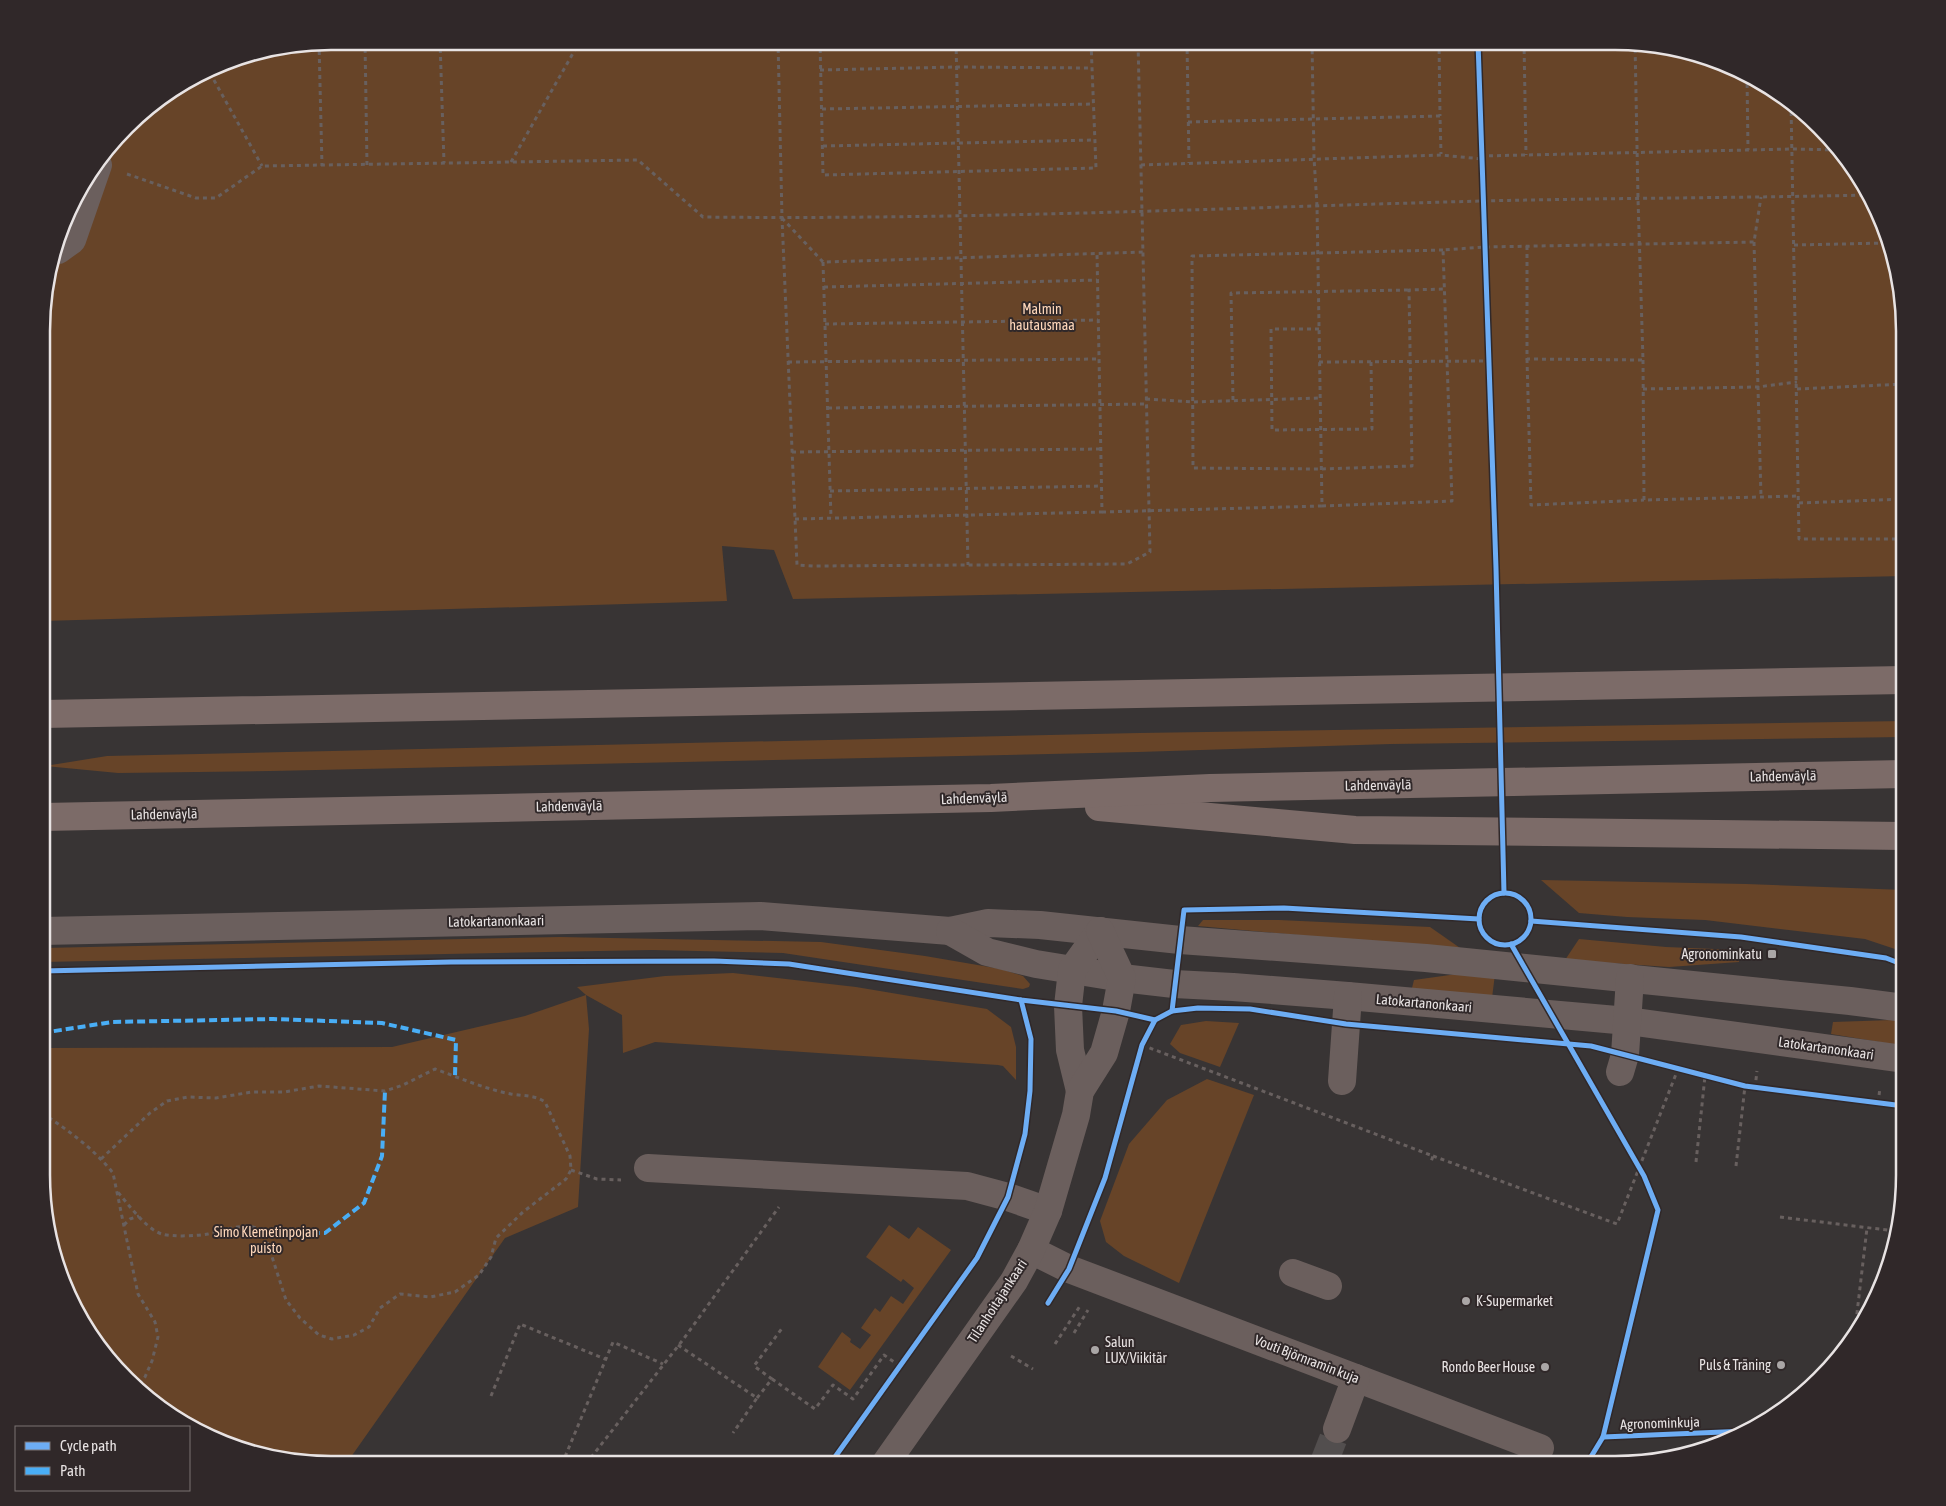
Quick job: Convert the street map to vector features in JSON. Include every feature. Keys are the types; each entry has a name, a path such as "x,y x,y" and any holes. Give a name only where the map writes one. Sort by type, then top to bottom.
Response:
{"highway":[{"path":"50,714 1896,680"},
{"name":"Lahdenväylä","path":"50,817 991,798 1210,788 1896,774"},
{"path":"991,798 1355,830 1896,836"}],"street":[{"path":"64,246 72,240 91,186"},
{"name":"Latokartanonkaari","path":"50,931 760,916 950,931 988,923 1040,925 1180,940 1426,958 1896,1007"},
{"name":"Latokartanonkaari","path":"950,931 987,952 1072,970 1122,978 1174,984 1348,996 1628,1022 1896,1058"},
{"path":"1072,970 1100,932 1122,978"},
{"name":"Tilanhoitajankaari","path":"1072,970 1068,1006 1070,1050 1080,1091"},
{"name":"Tilanhoitajankaari","path":"891,1456 1014,1281 1031,1250 1048,1211 1076,1115 1080,1091 1104,1053 1116,1011 1122,978"},
{"path":"1620,1072 1625,1055 1630,978"},
{"path":"1342,1081 1348,996"},
{"path":"648,1168 967,1186 1008,1197 1048,1211"},
{"name":"Vouti Björnramin kuja","path":"1031,1250 1069,1269 1540,1448"},
{"path":"1293,1273 1328,1286"},
{"path":"1337,1429 1356,1378"}],"path":[{"path":"364,50 367,165"},
{"path":"440,50 444,163"},
{"path":"510,162 575,50"},
{"path":"778,50 782,218 797,565 1127,564 1150,552 1138,50"},
{"path":"820,50 823,175 1096,168 1091,50"},
{"path":"956,50 968,565"},
{"path":"1187,50 1189,163"},
{"path":"1312,50 1317,206 1322,506"},
{"path":"1439,50 1441,154"},
{"path":"1524,50 1526,155"},
{"path":"318,51 322,166"},
{"path":"1636,51 1644,500"},
{"path":"820,70 957,67 1092,68"},
{"path":"212,77 262,166"},
{"path":"1747,84 1748,150"},
{"path":"822,109 1094,104"},
{"path":"1791,112 1799,539 1896,539"},
{"path":"1188,122 1440,116"},
{"path":"823,146 1095,140"},
{"path":"1481,146 1482,167"},
{"path":"1141,165 1441,154 1482,157 1637,152 1829,150"},
{"path":"125,173 196,198 216,198 262,166 638,160 703,217 782,218 1142,212 1483,202 1860,195"},
{"path":"1483,193 1483,211"},
{"path":"1761,197 1754,242 1761,497"},
{"path":"782,218 823,262 831,518"},
{"path":"1484,238 1485,257"},
{"path":"1409,290 1412,466 1321,469 1194,468 1192,256 1443,250 1484,247 1754,242"},
{"path":"1794,245 1882,243"},
{"path":"1526,246 1527,359 1532,504 1799,496"},
{"path":"795,519 967,516 1452,501 1443,250"},
{"path":"823,262 1143,252"},
{"path":"1097,254 1102,512"},
{"path":"824,287 1097,280"},
{"path":"1233,400 1231,293 1444,289"},
{"path":"825,324 1098,320"},
{"path":"1319,329 1271,330 1272,430 1372,429 1372,362"},
{"path":"1488,352 1489,371"},
{"path":"788,362 1099,359"},
{"path":"1527,359 1643,360"},
{"path":"1319,362 1489,361"},
{"path":"1643,389 1758,387 1796,382"},
{"path":"1797,389 1896,384"},
{"path":"1146,399 1193,402 1320,398"},
{"path":"828,408 1146,404"},
{"path":"792,452 1100,449"},
{"path":"830,491 1102,486"},
{"path":"1799,503 1896,499"},
{"path":"1139,1052 1146,1037"},
{"path":"1142,1045 1617,1224 1678,1069"},
{"path":"101,1159 150,1113 167,1101 188,1097 216,1098 252,1092 284,1092 319,1086 385,1090 435,1069 477,1085 511,1094 539,1098 545,1102 570,1156 571,1170 566,1179 523,1212 496,1238 491,1257 479,1275 455,1292 430,1298 400,1294 380,1308 369,1327 354,1335 332,1339 319,1335 300,1318 286,1300 264,1232 257,1227 245,1226 206,1234 161,1234 150,1227 117,1191"},
{"path":"1755,1088 1757,1071"},
{"path":"1696,1162 1705,1076"},
{"path":"1736,1166 1745,1086"},
{"path":"1878,1103 1880,1088"},
{"path":"50,1119 84,1142 113,1173 138,1294 155,1322 158,1337 152,1361 141,1382"},
{"path":"1431,1162 1433,1156"},
{"path":"1634,1159 1644,1176"},
{"path":"571,1170 597,1179"},
{"path":"592,1456 785,1199"},
{"path":"124,1225 130,1219 139,1216"},
{"path":"1780,1217 1891,1231"},
{"path":"1857,1318 1868,1228"},
{"path":"1055,1344 1082,1303"},
{"path":"1074,1333 1090,1306"},
{"path":"491,1396 520,1324 605,1359"},
{"path":"783,1327 754,1366 815,1409 833,1385 853,1399 884,1355 900,1366"},
{"path":"565,1456 612,1342 663,1364"},
{"path":"678,1344 757,1398"},
{"path":"1011,1356 1033,1369"},
{"path":"895,1373 905,1358"},
{"path":"732,1432 772,1379"},
{"path":"1722,1432 1728,1432"}],"green space":[{"name":"Malmin hautausmaa","path":"331,50 1615,50 1670,55 1705,65 1739,79 1771,97 1814,132 1838,160 1867,207 1881,241 1894,294 1896,331 1896,576 793,599 774,550 722,546 727,601 50,621 50,331 52,294 55,276 71,224 97,175 132,132 175,97 224,71 276,55 294,52"},
{"path":"1896,721 1896,737 1391,744 1138,752 271,771 118,773 50,766 107,756 1139,733"},
{"path":"1541,880 1746,884 1896,890 1896,949 1865,939 1705,920 1579,913"},
{"path":"1203,920 1279,920 1430,927 1463,950 1198,926"},
{"path":"560,937 821,942 925,956 1001,969 1023,976 1030,984 1029,987 1023,989 783,953 652,950 50,962 50,948"},
{"path":"1579,939 1666,947 1739,950 1739,962 1669,967 1565,960"},
{"path":"733,973 856,987 987,1009 1011,1027 1016,1047 1016,1080 1003,1066 998,1065 655,1042 623,1053 622,1015 586,995 577,987 665,976"},
{"path":"1457,974 1495,974 1492,998 1411,992 1414,980"},
{"name":"Simo Klemetinpojan puisto","path":"586,995 589,1029 578,1207 505,1238 352,1456 294,1454 276,1451 224,1435 175,1409 160,1398 132,1374 108,1346 97,1331 71,1282 55,1230 50,1175 50,1048 392,1047 525,1016"},
{"path":"1896,1020 1896,1045 1831,1034 1833,1022"},
{"path":"1206,1021 1239,1023 1220,1067 1180,1053 1170,1044 1181,1025"},
{"path":"1207,1079 1254,1095 1179,1283 1124,1256 1106,1242 1100,1221 1129,1144 1167,1100"},
{"path":"889,1225 909,1239 918,1227 951,1250 850,1390 818,1367 842,1332 851,1339 850,1342 860,1349 871,1335 861,1328 875,1308 880,1312 891,1296 903,1304 914,1288 903,1279 901,1282 866,1257"}],"tunnel":[{"path":"1326,1456 1337,1429"}],"marked path":[{"path":"50,1032 112,1022 273,1019 382,1023 456,1040 455,1076"},
{"path":"264,1232 325,1233 364,1203 382,1156 385,1091"}],"cycle path":[{"path":"1478,50 1496,568 1504,893"},
{"path":"1505,893 1515,895 1523,901 1529,909 1531,919 1529,929 1523,937 1515,943 1505,945 1495,943 1487,937 1481,929 1479,919 1481,909 1487,901 1495,895 1505,893"},
{"path":"1172,1011 1184,910 1284,908 1479,919"},
{"path":"1531,921 1741,937 1886,958 1896,962"},
{"path":"1511,944 1644,1176 1658,1210 1603,1437 1591,1456"},
{"path":"50,971 451,962 714,961 789,964 1021,1000 1116,1011 1155,1020"},
{"path":"836,1456 977,1258 1008,1197 1025,1134 1030,1091 1031,1039 1021,1000"},
{"path":"1048,1303 1069,1269 1105,1178 1142,1045 1155,1020 1172,1011 1198,1008 1250,1009 1346,1024 1591,1046 1745,1086 1896,1105"},
{"name":"Agronominkuja","path":"1603,1437 1729,1432"}],"place":[{"name":"Agronominkatu","path":"1772,954"},
{"name":"K-Supermarket","path":"1466,1301"},
{"name":"Salun LUX/Viikitär","path":"1095,1350"},
{"name":"Puls & Träning","path":"1781,1365"},
{"name":"Rondo Beer House","path":"1545,1367"}]}
